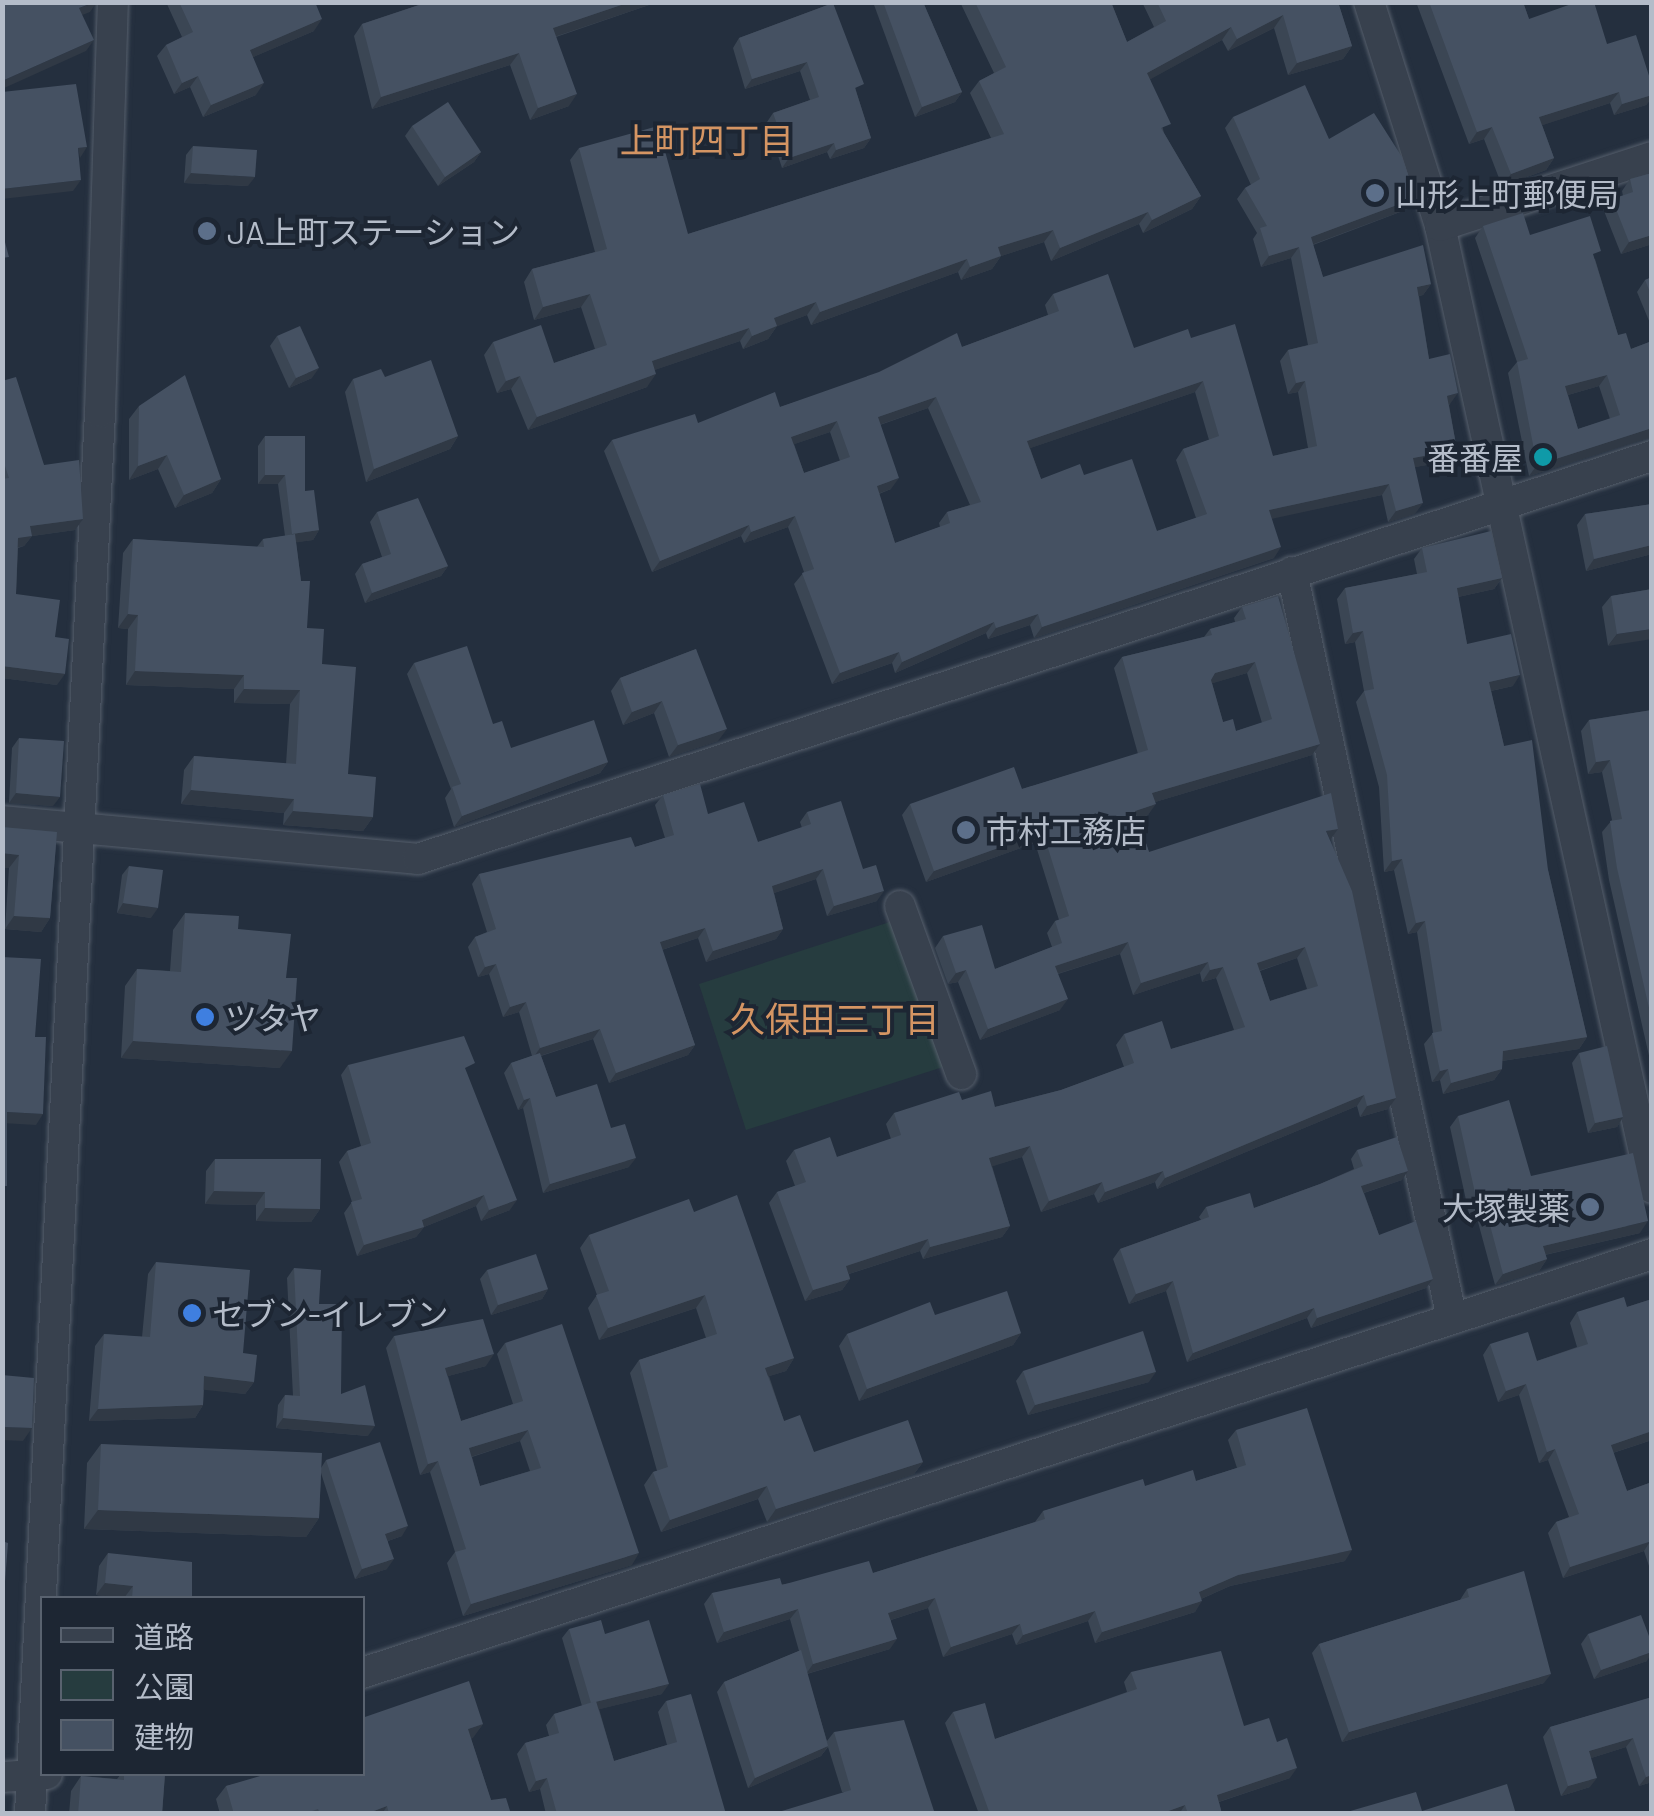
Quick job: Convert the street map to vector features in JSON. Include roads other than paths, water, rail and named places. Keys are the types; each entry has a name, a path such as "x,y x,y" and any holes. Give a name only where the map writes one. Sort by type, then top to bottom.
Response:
{"street":[{"path":"30,1814 27,1776 80,827 113,2"},
{"path":"1369,2 1440,226 1652,1188"},
{"path":"1440,226 1652,157"},
{"path":"2,821 418,860 1652,456"},
{"path":"1292,572 1452,1319"},
{"path":"900,906 961,1074"},
{"path":"365,1672 1652,1254"}],"place":[{"name":"山形上町郵便局","path":"1375,193"},
{"name":"JA上町ステーション","path":"207,231"},
{"name":"番番屋","path":"1543,457"},
{"name":"市村工務店","path":"966,830"},
{"name":"ツタヤ","path":"205,1017"},
{"name":"大塚製薬","path":"1590,1207"},
{"name":"セブン-イレブン","path":"192,1313"}],"district":[{"name":"上町四丁目","path":"707,139"},
{"name":"久保田三丁目","path":"835,1018"}]}
